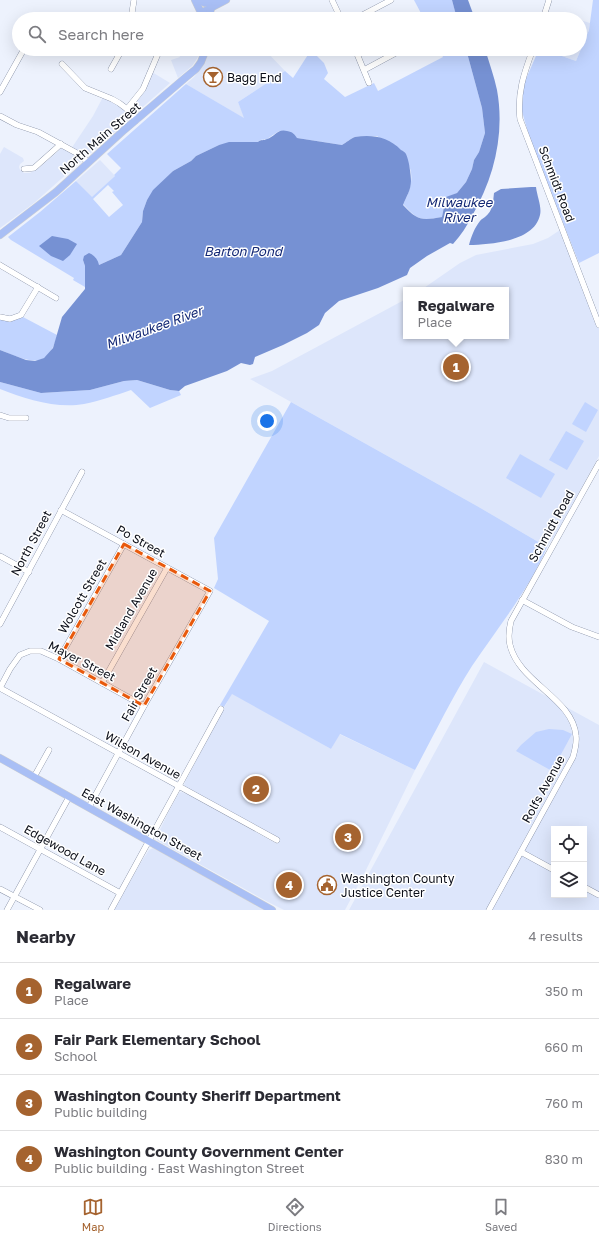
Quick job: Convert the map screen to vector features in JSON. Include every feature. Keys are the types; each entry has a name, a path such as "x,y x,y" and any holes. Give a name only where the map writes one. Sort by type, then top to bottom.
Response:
{"main road":[{"path":"196,0 205,4 223,1"},
{"path":"196,0 200,12"},
{"path":"206,12 223,1"},
{"path":"210,12 211,8"},
{"name":"North Main Street","path":"0,235 56,192 196,69 203,56"},
{"name":"East Washington Street","path":"0,758 272,910"}],"street":[{"path":"132,12 134,0"},
{"path":"332,0 338,12"},
{"path":"368,12 390,0"},
{"path":"545,12 549,0"},
{"path":"0,92 20,56"},
{"path":"111,69 118,56"},
{"path":"127,109 143,90 157,56"},
{"path":"358,56 369,83"},
{"path":"364,70 390,56"},
{"name":"Schmidt Road","path":"531,56 520,87 518,106 520,119 599,325"},
{"path":"62,64 85,88 112,99 127,109 137,120"},
{"path":"0,116 17,125 38,132 61,144 82,156 88,163"},
{"path":"24,169 34,168 61,144"},
{"path":"0,266 56,298"},
{"path":"0,317 10,319 21,315 38,287"},
{"path":"0,415 9,418 26,418"},
{"name":"Schmidt Road","path":"522,600 599,463"},
{"name":"North Street","path":"1,622 82,472"},
{"name":"Po Street","path":"61,510 210,591"},
{"name":"Wolcott Street","path":"59,659 124,544"},
{"path":"0,556 29,572"},
{"name":"Midland Avenue","path":"102,683 167,568"},
{"name":"Fair Street","path":"89,808 144,706 210,591"},
{"path":"522,600 572,627 599,637"},
{"name":"Rolfs Avenue","path":"489,910 573,757 576,745 574,725 570,716 524,671 514,657 509,644 508,633 511,621 522,600"},
{"name":"Mayer Street","path":"0,688 10,669 20,655 30,651 41,652 59,659 144,706"},
{"name":"Wilson Avenue","path":"0,688 277,840"},
{"path":"111,910 221,709"},
{"path":"34,777 49,750"},
{"path":"7,910 69,797"},
{"name":"Edgewood Lane","path":"0,827 120,893"},
{"path":"521,852 551,868"},
{"path":"0,888 40,910"},
{"path":"587,889 599,896"}],"highlighted area":[{"path":"124,544 210,591 144,706 59,659"}],"shaded area":[{"path":"414,0 452,0 455,12 420,12"},
{"path":"593,0 599,0 599,253 579,263 530,139 521,108 522,88 536,56 562,56 576,61 578,56 587,56 587,35"},
{"path":"587,22 590,23 587,35"},
{"path":"198,56 192,66 178,78 171,60 180,57"},
{"path":"208,56 271,56 285,71 238,102 245,119 186,84 194,77 205,63"},
{"path":"307,56 317,56 324,63 328,73 324,79 345,97 374,83 378,91 442,56 468,56 482,108 485,133 479,152 474,160 466,182 457,193 446,198 442,217 429,219 420,218 412,213 403,204 411,184 409,166 377,136 354,137 342,145 297,138 279,131 267,139 260,140 258,142 219,145 196,156 191,161 173,171 154,190 147,200 143,211 142,222 121,255 99,265 83,260 85,266 85,287 73,280 74,278 8,237 76,181 92,197 115,176 114,175 121,168 107,154 186,84 244,118 238,102 285,71 293,78","holes":["108,185 114,191 112,192 123,205 109,217 93,199"]},
{"path":"562,56 578,56 576,61"},
{"path":"152,72 170,83 34,203 0,228 0,154 4,147 23,158 24,161 19,167 20,170 24,173 30,173 39,168 62,148 69,152 93,116 103,97 118,105 128,113 142,95"},
{"path":"100,160 115,176 92,198 76,181"},
{"path":"560,230 599,325 599,456 558,531 547,547 477,506 250,379 272,371 403,301 403,339 509,339 509,287 425,287 460,263 476,255 533,244 548,238"},
{"path":"23,317 57,335 53,347 48,355 42,359 27,360 0,350 0,318 18,319"},
{"path":"137,380 170,390 179,391 181,395 150,408 131,390 90,403 63,405 41,402 0,389 0,382 41,393 90,390 124,381"},
{"path":"291,402 547,547 540,563 522,593 464,679 415,770 340,734 331,749 232,694 224,707 220,705 269,621 214,588 218,579 214,538"},
{"path":"585,402 598,410 586,432 572,424"},
{"path":"566,431 584,441 567,470 549,460"},
{"path":"520,454 555,474 541,498 506,478"},
{"path":"484,662 599,725 599,910 349,910"},
{"path":"232,693 331,749 339,734 415,770 345,910 284,910 158,841 156,838 168,813 181,792 277,844 280,839 184,786"},
{"path":"549,729 563,730 572,734 552,771 516,751 536,732"},
{"path":"153,848 264,910 114,910 140,864 149,850"}],"water":[{"path":"452,0 468,0 472,12 455,12"},
{"name":"Barton Pond","path":"468,56 487,56 497,90 500,123 496,155 492,171 480,201 468,223 453,244 450,243 427,256 410,268 407,275 378,288 339,301 325,313 319,325 283,345 255,357 253,364 250,365 241,363 227,371 185,386 179,391 170,390 137,380 124,381 90,390 41,393 0,382 0,350 26,360 35,361 44,358 53,348 62,317 85,289 84,256 89,253 91,254 97,259 99,265 121,255 142,222 143,211 153,190 173,171 191,161 196,156 229,142 258,142 266,140 284,130 294,134 297,138 342,145 355,137 374,136 391,142 405,153 407,157 411,184 403,205 412,214 420,218 429,219 442,217 446,197 457,193 466,182 474,160 479,152 485,133 482,108"},
{"path":"536,187 540,205 540,215 536,224 529,231 510,240 489,244 469,245 476,226 488,215 491,209 494,193 501,189"},
{"path":"52,236 68,239 77,244 70,255 63,261 51,256 39,246"}],"place":[{"name":"Bagg End","path":"213,77"},
{"name":"Regalware","path":"456,367"},
{"name":"Fair Park Elementary School","path":"256,789"},
{"name":"Washington County Sheriff Department","path":"348,837"},
{"name":"Washington County Government Center","path":"289,885"},
{"name":"Washington County Justice Center","path":"327,885"}],"water label":[{"name":"Milwaukee River","path":"459,210"},
{"name":"Milwaukee River","path":"154,327"}]}
